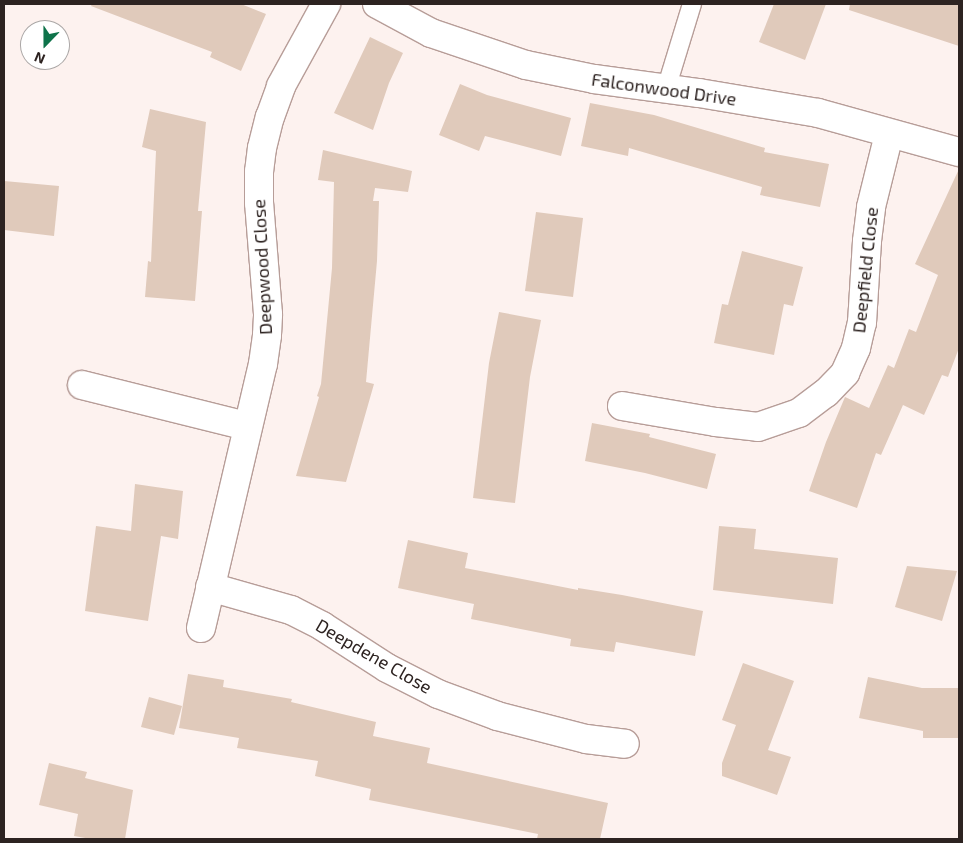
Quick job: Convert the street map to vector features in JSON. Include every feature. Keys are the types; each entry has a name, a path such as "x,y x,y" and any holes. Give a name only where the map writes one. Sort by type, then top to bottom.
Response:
{"street":[{"name":"Deepwood Close","path":"200,628 262,364 267,335 268,314 259,203 259,172 262,148 281,86 326,4"},
{"name":"Falconwood Drive","path":"377,4 431,33 526,66 594,79 810,111 959,152"},
{"name":"Deepfield Close","path":"622,406 758,427 799,413 826,393 845,374 856,348 862,323 871,207 889,134"},
{"path":"82,385 247,426"},
{"name":"Deepdene Close","path":"210,587 291,610 322,626 387,668 438,694 497,716 586,739 625,744"}],"lane":[{"path":"666,89 692,4"}],"building":[{"path":"92,4 241,4 266,14 241,71 210,57 212,52 91,6"},
{"path":"774,4 826,4 805,60 759,42"},
{"path":"850,4 959,4 959,46 849,10"},
{"path":"370,37 403,53 389,83 373,130 334,113"},
{"path":"460,84 487,95 571,118 561,156 485,136 479,151 439,135"},
{"path":"590,103 654,115 765,148 764,152 829,164 820,207 760,195 762,187 629,148 628,156 581,146"},
{"path":"150,109 206,122 198,211 202,211 195,301 145,297 148,261 151,262 156,151 142,147"},
{"path":"323,150 412,171 408,192 375,188 373,201 379,201 377,261 366,382 374,384 346,482 296,476 319,397 317,396 321,384 332,268 334,182 318,180"},
{"path":"959,169 959,348 948,377 942,375 924,415 903,405 881,455 876,453 857,508 809,491 826,442 845,397 869,408 888,365 894,368 909,329 916,332 938,275 915,264"},
{"path":"4,181 59,186 54,236 4,230"},
{"path":"536,212 583,218 573,297 525,291"},
{"path":"742,251 803,267 793,306 784,304 774,355 714,343 722,304 728,305"},
{"path":"499,312 541,320 530,377 515,503 473,498 489,363"},
{"path":"592,423 650,434 649,437 716,454 707,489 645,473 585,461"},
{"path":"135,484 183,491 178,539 161,536 148,621 85,611 96,526 131,531"},
{"path":"719,526 756,529 754,549 838,558 833,604 713,590"},
{"path":"408,540 468,553 465,568 578,590 578,588 622,595 703,611 695,656 616,642 614,652 570,646 571,639 471,619 474,604 398,588"},
{"path":"907,566 957,571 942,621 895,607"},
{"path":"743,663 794,681 768,750 791,757 777,795 722,776 722,763 736,725 722,720"},
{"path":"188,674 224,680 223,687 292,699 291,702 376,722 373,736 430,748 427,763 608,803 600,839 537,839 538,834 369,800 371,789 315,776 318,761 237,748 239,738 179,728"},
{"path":"868,677 922,688 959,688 959,738 923,738 923,731 859,718"},
{"path":"149,697 182,706 174,735 141,727"},
{"path":"49,763 87,772 85,778 133,790 125,839 91,839 74,836 78,814 39,805"}]}
